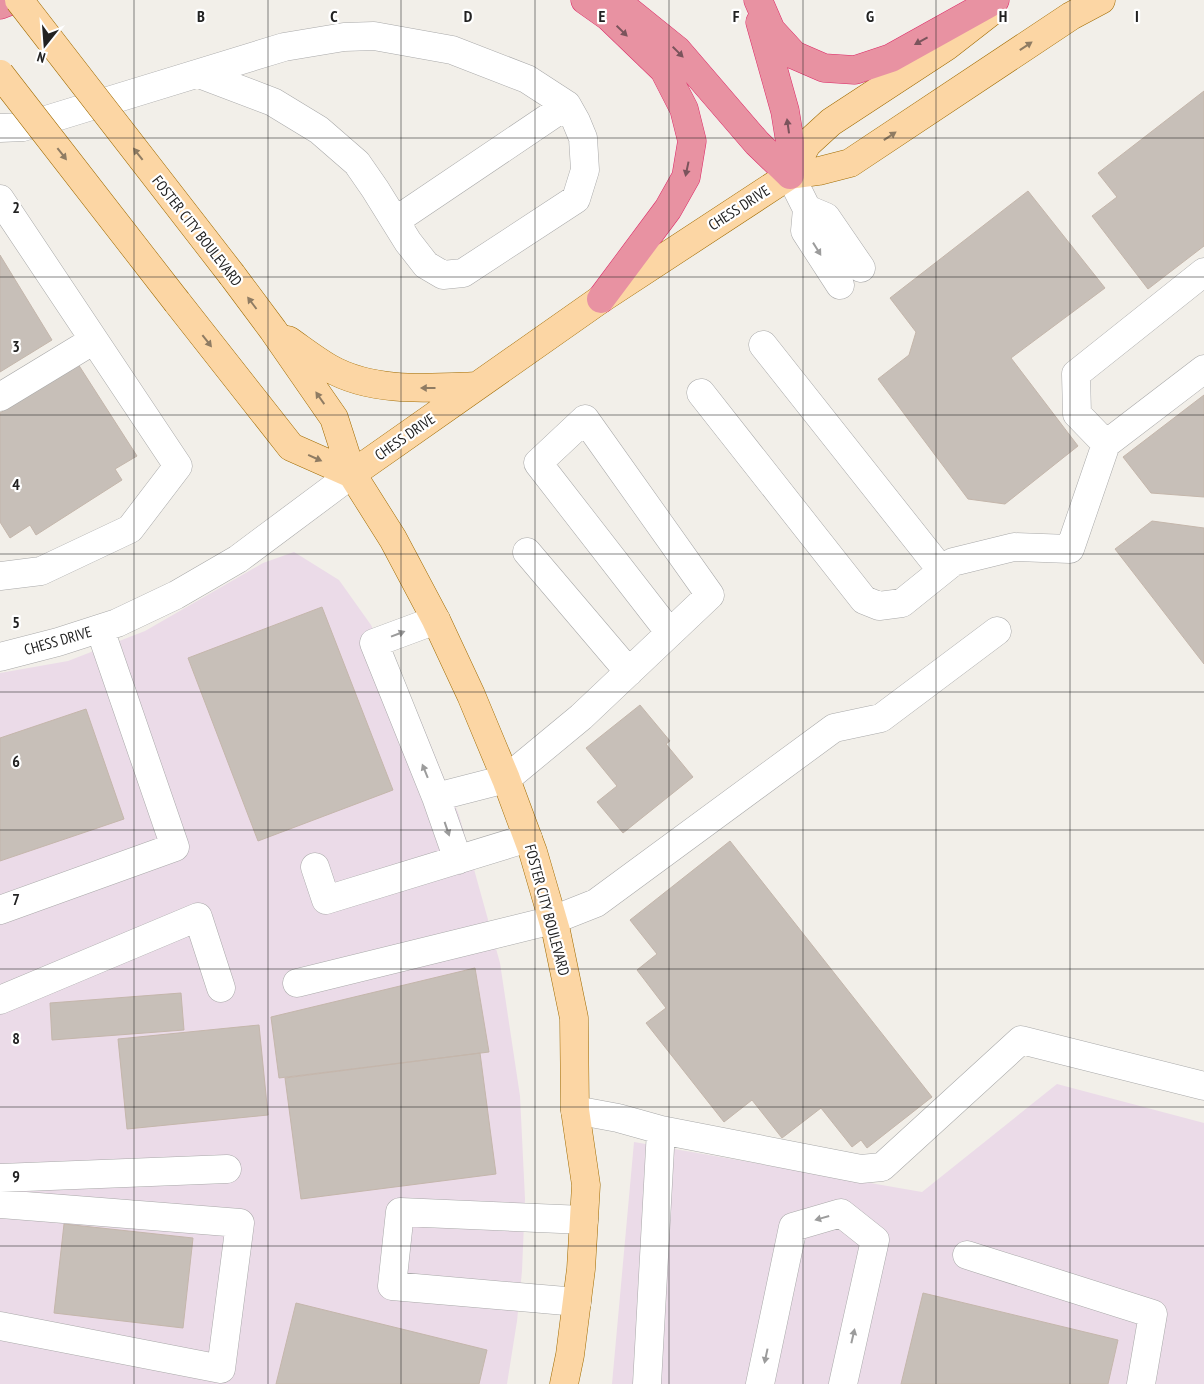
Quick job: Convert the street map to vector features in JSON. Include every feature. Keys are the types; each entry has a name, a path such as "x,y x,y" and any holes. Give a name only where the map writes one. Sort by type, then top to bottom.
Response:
{"highway":[{"path":"0,5 12,0"},
{"path":"584,0 609,17 664,70 684,109 692,141 686,177 668,209 601,299"},
{"path":"613,0 677,50 757,143 790,175"},
{"path":"754,0 786,111 790,142 790,175"},
{"path":"758,0 771,30 794,55 824,68 855,70 891,58 995,0"}],"main road":[{"name":"FOSTER CITY BOULEVARD","path":"19,0 232,275 334,418 352,474 393,539 436,620 506,779 528,838 553,920 574,1018 575,1110 586,1185 577,1302 564,1384"},
{"name":"CHESS DRIVE","path":"790,175 807,144 831,122 947,46 1007,0"},
{"name":"CHESS DRIVE","path":"352,474 601,299 790,175 819,171 850,163 1071,16 1102,0"},
{"path":"0,74 291,447 352,474"},
{"path":"273,330 330,369 367,383 424,388 477,386"}],"street":[{"path":"0,128 24,127 284,47 344,37 374,36 452,50 528,79 567,105 583,138 585,170 576,199 463,273 443,275 426,265 408,242 357,163 319,130 273,102 199,74"},
{"path":"395,221 567,105"},
{"path":"790,175 807,210 805,231 840,285"},
{"path":"0,199 178,466 130,529 40,571 0,576"},
{"path":"807,210 826,217 861,268"},
{"path":"1106,444 1078,414 1076,374 1204,272"},
{"path":"0,397 94,340"},
{"path":"763,345 942,571"},
{"path":"701,393 864,600 879,606 902,603 954,562 1014,547 1070,549 1106,444 1204,369"},
{"path":"436,797 506,779 581,717 629,672 710,595 585,419 538,463 670,633"},
{"name":"CHESS DRIVE","path":"0,657 58,642 117,623 176,595 238,559 352,474"},
{"path":"527,552 629,672"},
{"path":"436,620 374,643 436,797 458,860"},
{"path":"0,910 175,847 100,628"},
{"path":"297,983 553,920 596,903 834,728 881,718 997,631"},
{"path":"315,867 326,900 528,838"},
{"path":"0,1000 198,917 221,988"},
{"path":"575,1110 618,1118 661,1130 861,1169 882,1167 1022,1040 1204,1086"},
{"path":"647,1384 661,1130"},
{"path":"0,1178 227,1169"},
{"path":"0,1204 240,1223 221,1369 0,1326"},
{"path":"577,1302 392,1286 400,1212 584,1220"},
{"path":"760,1384 793,1227 841,1213 875,1240 843,1384"},
{"path":"967,1255 1153,1314 1141,1384"}],"shaded area":[{"path":"294,552 339,580 371,625 419,716 459,815 500,963 520,1096 525,1199 522,1271 517,1321 507,1384 0,1384 0,673 68,661 145,631 263,563"},
{"path":"1057,1084 1204,1123 1204,1384 612,1384 634,1142 922,1192"}],"building":[{"path":"1204,91 1204,246 1148,289 1092,216 1117,197 1098,173"},
{"path":"1028,191 1105,288 1011,358 1078,446 1005,504 968,499 878,379 909,355 916,332 890,298"},
{"path":"0,255 52,340 0,372"},
{"path":"78,364 137,456 115,469 122,480 36,535 30,525 10,538 0,522 0,413"},
{"path":"1204,395 1204,497 1151,493 1123,457"},
{"path":"1152,521 1204,528 1204,664 1115,549"},
{"path":"322,607 393,790 258,841 188,658"},
{"path":"640,705 670,741 666,744 693,777 623,833 597,802 617,786 586,748"},
{"path":"86,709 124,819 0,861 0,738"},
{"path":"730,841 932,1097 867,1148 861,1140 852,1147 821,1108 782,1138 752,1100 724,1122 646,1023 666,1008 637,970 657,954 630,920"},
{"path":"475,968 489,1052 279,1078 271,1017"},
{"path":"181,993 184,1030 52,1040 50,1003"},
{"path":"259,1025 268,1115 127,1129 118,1039"},
{"path":"480,1053 496,1174 301,1199 285,1078"},
{"path":"64,1224 193,1238 183,1328 54,1313"},
{"path":"923,1293 1118,1340 1108,1384 901,1384"},
{"path":"296,1303 487,1350 479,1384 276,1384"}]}
